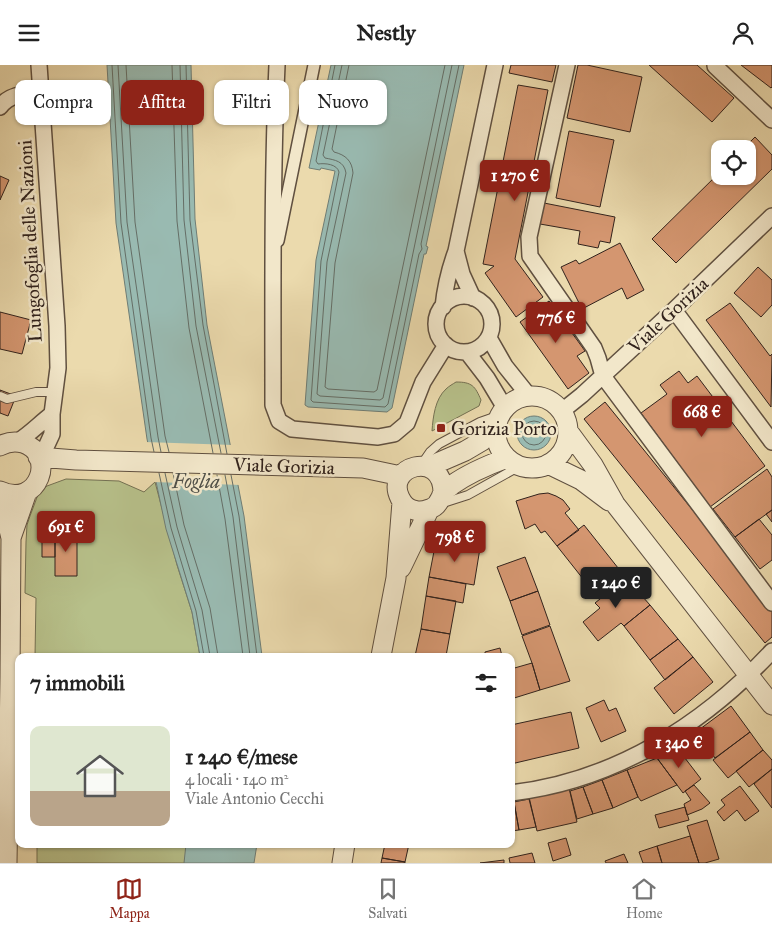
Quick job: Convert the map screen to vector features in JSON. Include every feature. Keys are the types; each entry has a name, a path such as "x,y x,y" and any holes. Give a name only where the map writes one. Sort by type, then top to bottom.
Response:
{"street":[{"name":"Lungofoglia delle Nazioni","path":"40,65 41,80"},
{"path":"277,65 274,124 273,405 279,421 292,429 378,437 394,434 407,423 423,382 446,345"},
{"path":"273,265 314,65"},
{"path":"443,307 445,287 456,251 495,65"},
{"path":"567,65 530,237 530,256 594,348 603,376 772,603"},
{"path":"714,65 772,120"},
{"path":"0,107 4,101 15,96"},
{"name":"Lungofoglia delle Nazioni","path":"38,456 46,447 52,434 52,414 58,369 57,326 43,125"},
{"name":"Viale Gorizia","path":"562,411 603,376 772,216"},
{"path":"456,251 462,274 473,298"},
{"path":"456,298 473,298 482,303 488,310 492,329 489,338 479,348 467,352 456,351 446,345 440,337 437,327 438,316 443,307 451,300 456,298"},
{"path":"674,310 772,442"},
{"path":"489,338 505,366 530,395"},
{"path":"467,352 487,378 500,416 496,434 502,451 514,462 530,468 548,464 563,451 568,431 567,421 562,411 553,402 542,397 530,395 520,397 512,402 500,416 482,441 465,451 424,466 413,467 406,471 401,476 397,489 399,496 407,507 421,511 436,502 476,471 514,462"},
{"path":"9,444 27,436 52,414"},
{"path":"568,431 592,465 614,504 772,705"},
{"path":"0,492 20,495 32,488 40,477 38,456 32,449 26,444 9,444"},
{"name":"Viale Gorizia","path":"38,456 81,460 363,469 401,476"},
{"name":"Viale Gorizia","path":"40,477 59,467 81,460"},
{"path":"548,464 581,481 614,504"},
{"path":"396,578 436,502 443,484 435,471 424,466"},
{"path":"0,492 11,538 5,679 7,863"},
{"path":"11,538 27,492"},
{"path":"382,653 396,578 402,502"},
{"path":"515,792 571,781 615,766 656,745 695,720 749,675 772,651"},
{"path":"342,863 344,848"}],"lane":[{"path":"0,397 7,399 36,392 55,392"}],"green space":[{"path":"456,382 466,383 475,388 481,400 479,406 432,431 434,414 439,398 446,389"},
{"path":"66,479 119,481 144,492 155,482 177,565 192,612 199,653 35,653 36,598 25,593 27,525 39,492 47,486"},
{"path":"37,848 188,848 186,863 37,863"}],"water":[{"name":"Foglia","path":"107,65 191,65 191,80 121,80 121,125 193,125 195,219 207,325 244,516 262,653 199,653 192,612 166,529 147,439 116,223 110,125 111,80 108,80"},
{"path":"331,65 464,65 426,246 428,247 426,254 424,254 392,408 387,412 308,407 305,405 316,260 335,171 309,168 318,125 387,125 387,80 328,80"},
{"path":"534,416 541,417 546,421 550,426 550,440 546,445 541,449 534,450 527,449 522,445 518,440 517,433 518,426 522,421 527,417"},
{"path":"186,848 256,848 254,863 184,863"}],"pier":[{"path":"145,442 233,445 241,485 153,482"}],"building":[{"path":"511,65 556,65 552,82 509,73"},
{"path":"578,65 587,65 642,77 630,132 567,118"},
{"path":"649,65 697,65 734,98 712,122"},
{"path":"741,65 772,65 772,87 771,88"},
{"path":"518,85 548,90 515,259 543,297 516,317 485,273 494,266 483,264"},
{"path":"569,131 614,140 600,207 556,198"},
{"path":"755,137 772,155 772,169 756,185 756,140 752,140"},
{"path":"0,176 9,180 0,200"},
{"path":"711,181 711,185 756,185 676,263 652,239"},
{"path":"544,203 615,217 610,243 600,241 598,248 578,244 580,231 540,224"},
{"path":"620,243 644,290 627,299 622,288 582,309 561,267 576,260 579,264"},
{"path":"758,267 772,280 772,305 761,317 734,293"},
{"path":"549,301 585,351 577,356 589,373 568,389 520,322"},
{"path":"730,303 770,356 772,354 771,407 706,320"},
{"path":"0,312 31,320 22,354 0,349"},
{"path":"679,371 688,383 697,376 765,466 710,507 641,413 667,394 660,385"},
{"path":"0,390 16,396 8,416 0,413"},
{"path":"605,402 772,608 772,637 765,643 584,419"},
{"path":"767,469 772,477 772,510 735,537 713,509"},
{"path":"548,493 563,500 570,509 565,513 579,530 557,546 545,531 541,533 535,524 525,529 516,501"},
{"path":"772,510 772,522 766,514"},
{"path":"759,519 772,535 772,560 760,569 735,537"},
{"path":"584,525 626,578 599,599 557,546"},
{"path":"42,529 55,529 55,557 42,557"},
{"path":"55,529 77,529 77,576 55,576"},
{"path":"436,541 480,548 474,585 429,577"},
{"path":"525,557 538,591 510,601 497,567"},
{"path":"429,577 466,584 463,603 426,596"},
{"path":"626,578 650,605 624,626 621,623 598,641 583,622 600,608 595,603"},
{"path":"538,591 550,625 522,635 510,601"},
{"path":"426,596 456,601 450,634 421,629"},
{"path":"650,605 678,639 650,660 624,626"},
{"path":"550,626 570,681 540,690 522,636"},
{"path":"421,629 450,634 447,653 416,653"},
{"path":"678,639 693,657 665,680 650,660"},
{"path":"500,648 501,653 485,653"},
{"path":"693,657 713,682 674,714 654,688"},
{"path":"532,663 540,690 515,698 515,668"},
{"path":"604,700 609,711 616,708 626,731 601,742 586,708"},
{"path":"731,706 750,732 715,758 709,750 705,752 692,735"},
{"path":"571,712 579,748 515,763 515,724"},
{"path":"750,732 763,750 728,778 713,760"},
{"path":"675,745 701,779 683,793 657,758"},
{"path":"763,750 772,760 772,769 749,787 736,771"},
{"path":"657,758 677,785 641,801 627,770"},
{"path":"772,769 772,808 754,784"},
{"path":"627,770 638,797 613,808 602,780"},
{"path":"602,780 613,808 593,814 583,787"},
{"path":"694,785 710,803 702,809 687,815 684,804 691,800 685,791"},
{"path":"740,786 759,811 745,821 737,810 724,821 717,812 725,805 721,800"},
{"path":"583,787 593,814 577,819 570,791"},
{"path":"569,788 577,822 537,831 529,797"},
{"path":"529,799 536,827 519,830 515,802"},
{"path":"685,807 689,820 659,828 655,815"},
{"path":"515,808 519,830 515,830"},
{"path":"707,820 719,859 699,863 687,826"},
{"path":"690,836 699,863 662,863 657,846"},
{"path":"566,838 571,855 553,861 548,843"},
{"path":"657,846 662,863 643,863 639,852"},
{"path":"384,848 408,848 405,862 382,858"},
{"path":"532,853 535,863 510,863 509,858"},
{"path":"624,854 628,863 606,863 605,861"},
{"path":"382,858 405,862 405,863 381,863"},
{"path":"504,860 504,863 480,863"}],"place":[{"name":"Gorizia Porto","path":"441,428"}]}
